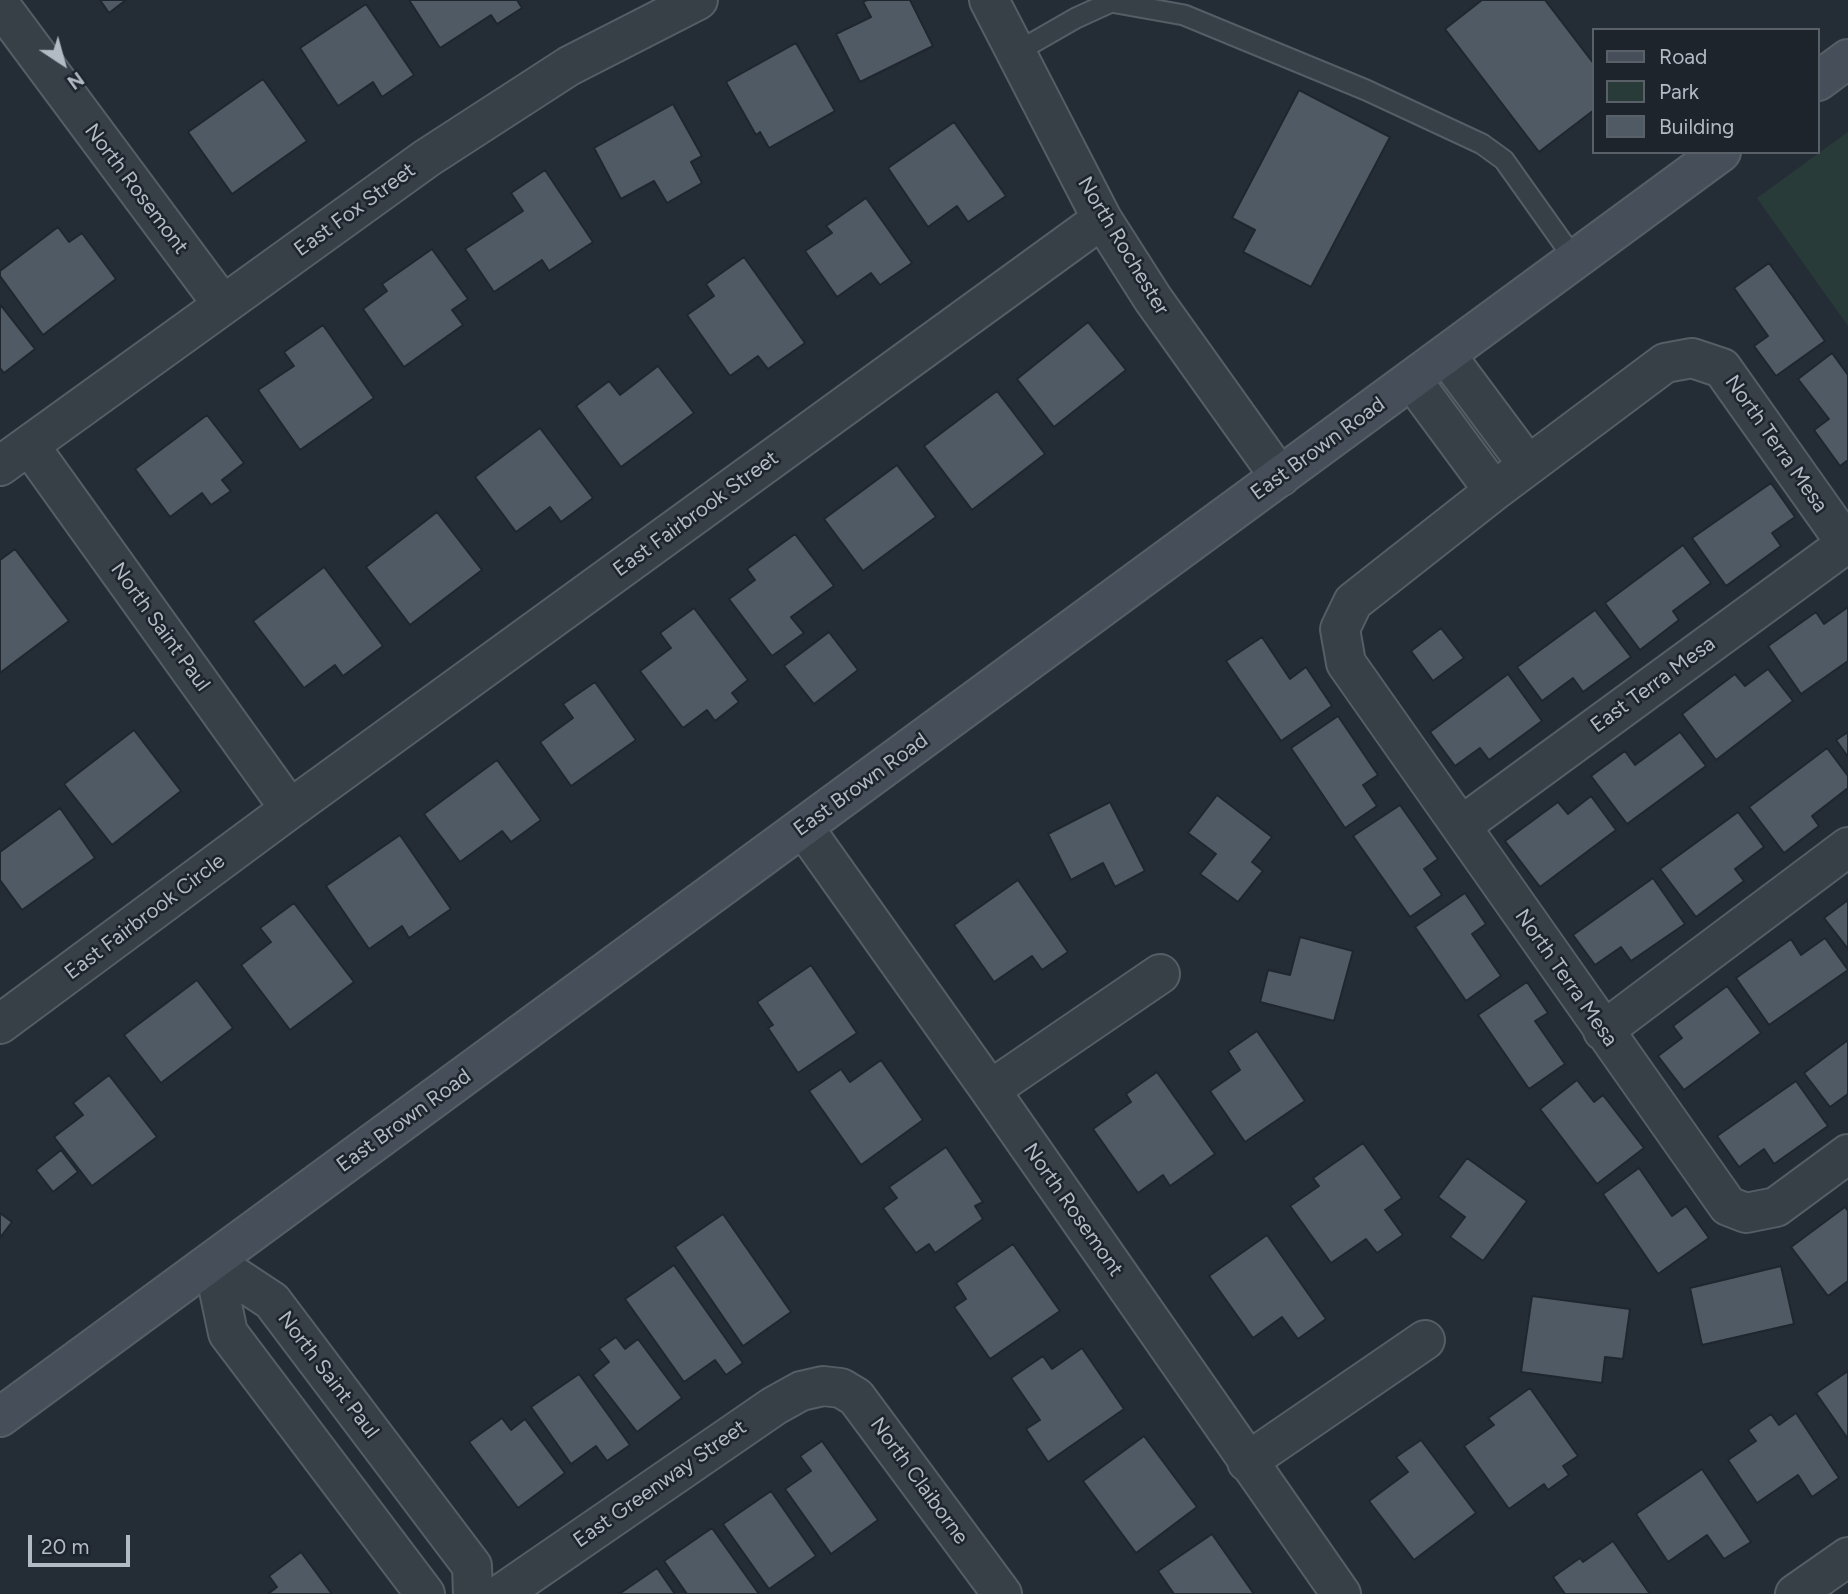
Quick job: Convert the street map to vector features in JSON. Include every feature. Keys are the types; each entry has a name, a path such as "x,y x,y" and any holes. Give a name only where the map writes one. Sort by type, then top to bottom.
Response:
{"main road":[{"path":"1820,80 1848,59"},
{"name":"East Brown Road","path":"0,1417 1718,154"}],"street":[{"name":"East Fox Street","path":"15,456 427,158 569,66 698,0"},
{"name":"North Rochester","path":"989,0 1102,219 1153,299 1280,477"},
{"name":"North Rosemont","path":"0,5 223,305"},
{"name":"East Fairbrook Street","path":"290,809 1102,219"},
{"path":"1412,380 1494,491 1528,465 1446,355"},
{"name":"North Terra Mesa","path":"1528,465 1665,363 1692,358 1722,368 1847,545"},
{"name":"North Saint Paul","path":"15,456 290,809"},
{"name":"North Terra Mesa","path":"1494,491 1353,602 1340,629 1346,663 1728,1206 1746,1213 1776,1207 1848,1154"},
{"name":"East Terra Mesa","path":"1461,827 1847,545"},
{"name":"East Fairbrook Circle","path":"0,1024 290,809"},
{"name":"North Rosemont","path":"804,828 1341,1594"},
{"path":"1603,1031 1848,847"},
{"path":"990,1090 1160,974"},
{"name":"North Saint Paul","path":"214,1262 272,1301 472,1566 473,1594"},
{"path":"214,1262 228,1333 425,1594"},
{"path":"1247,1462 1424,1340"},
{"name":"East Greenway Street","path":"501,1594 774,1406 800,1391 824,1386"},
{"name":"North Claiborne","path":"824,1386 841,1388 856,1397 1002,1594"},
{"path":"1795,1594 1848,1557"}],"lane":[{"path":"1015,53 1076,18 1111,2 1184,15 1366,90 1482,144 1504,160 1575,260"}],"green space":[{"path":"1848,132 1848,326 1757,198"}],"building":[{"path":"100,0 126,0 109,13"},
{"path":"409,0 517,0 522,8 497,24 491,15 440,48"},
{"path":"910,0 933,46 860,82 836,34 871,17 863,2"},
{"path":"1482,0 1545,0 1592,61 1592,112 1539,152 1445,29"},
{"path":"366,4 414,75 382,97 373,82 338,106 300,48"},
{"path":"796,43 835,111 769,148 760,132 756,135 726,82"},
{"path":"263,79 307,141 232,194 188,132"},
{"path":"1299,90 1390,137 1311,287 1243,252 1255,230 1232,218"},
{"path":"673,104 702,156 691,162 702,183 667,203 654,181 621,199 594,148"},
{"path":"954,122 1006,196 968,222 957,206 928,227 888,168"},
{"path":"545,170 593,242 549,271 542,260 494,292 465,249 523,211 511,193"},
{"path":"866,198 912,263 880,285 871,273 837,297 805,251 832,233 826,226"},
{"path":"58,227 69,242 82,233 116,279 43,335 0,276 0,271"},
{"path":"432,249 468,299 452,310 463,325 404,367 363,309 387,291 382,284"},
{"path":"744,257 805,343 768,369 758,356 730,376 687,315 714,296 706,284"},
{"path":"1769,263 1825,341 1776,376 1754,346 1768,336 1734,288"},
{"path":"0,304 35,349 4,373 0,368"},
{"path":"1088,322 1126,370 1054,427 1017,379"},
{"path":"323,325 374,398 300,450 258,390 294,366 284,352"},
{"path":"1832,353 1848,375 1848,460 1840,466 1814,430 1829,419 1798,379"},
{"path":"658,366 694,413 621,467 576,406 609,381 620,395"},
{"path":"997,391 1045,454 972,510 924,446"},
{"path":"207,415 244,463 222,480 231,491 211,505 202,493 170,517 135,469"},
{"path":"540,428 593,498 561,522 550,507 516,532 475,477"},
{"path":"897,465 936,517 863,571 824,519"},
{"path":"1771,483 1795,517 1772,533 1781,546 1726,586 1692,538"},
{"path":"437,512 482,570 410,625 366,567"},
{"path":"795,534 834,586 791,617 804,633 772,656 729,599 755,580 747,569"},
{"path":"1683,545 1711,583 1673,611 1679,620 1640,650 1605,603"},
{"path":"15,549 69,621 0,673 0,560"},
{"path":"324,567 383,646 343,676 335,665 304,688 253,621"},
{"path":"1848,607 1848,661 1801,694 1768,646 1816,612 1824,624"},
{"path":"694,608 748,680 732,693 739,702 715,721 707,710 683,728 640,671 671,648 660,633"},
{"path":"1595,610 1631,657 1583,692 1573,678 1542,701 1517,667"},
{"path":"1441,628 1464,658 1433,681 1411,651"},
{"path":"829,632 858,670 814,704 784,666"},
{"path":"1262,637 1290,679 1306,667 1332,706 1281,741 1226,661"},
{"path":"1768,669 1793,701 1716,760 1682,714 1735,674 1745,686"},
{"path":"1508,674 1542,721 1489,760 1480,748 1455,766 1430,732"},
{"path":"595,682 636,740 571,786 540,742 573,718 563,704"},
{"path":"1338,716 1378,775 1363,785 1377,806 1345,828 1291,748"},
{"path":"134,730 181,791 112,845 64,784"},
{"path":"1680,732 1706,766 1627,824 1591,776 1625,751 1635,765"},
{"path":"1848,732 1848,757 1836,740"},
{"path":"1827,748 1848,776 1848,788 1812,816 1819,826 1784,853 1749,807"},
{"path":"497,760 541,820 511,842 502,831 460,862 424,814"},
{"path":"1217,795 1272,837 1252,862 1263,871 1238,902 1200,874 1216,854 1188,833"},
{"path":"1591,796 1616,830 1540,887 1505,841 1558,802 1568,814"},
{"path":"1110,802 1145,871 1115,887 1103,863 1071,880 1048,834"},
{"path":"1400,805 1438,859 1424,869 1442,895 1410,917 1353,836"},
{"path":"60,808 95,858 22,910 0,880 0,852"},
{"path":"1738,812 1764,847 1735,869 1744,881 1696,917 1660,869"},
{"path":"400,835 451,909 409,938 402,926 369,949 326,886"},
{"path":"1653,878 1685,924 1631,961 1621,947 1595,965 1573,935"},
{"path":"1018,880 1068,952 1042,970 1032,956 994,982 954,925"},
{"path":"1465,893 1486,924 1472,934 1501,976 1466,1001 1415,927"},
{"path":"1848,900 1848,949 1824,918"},
{"path":"294,903 354,982 290,1030 241,965 271,942 260,928"},
{"path":"1300,937 1353,951 1334,1021 1260,1002 1268,970 1290,975"},
{"path":"1825,938 1848,970 1769,1025 1736,978 1791,939 1801,955"},
{"path":"811,965 857,1033 798,1073 768,1028 773,1025 757,1002"},
{"path":"197,980 233,1028 161,1083 124,1035"},
{"path":"1527,982 1548,1013 1535,1021 1565,1064 1529,1089 1478,1015"},
{"path":"1727,986 1761,1033 1684,1090 1658,1056 1682,1038 1673,1026"},
{"path":"1257,1031 1305,1101 1245,1142 1210,1091 1240,1070 1228,1051"},
{"path":"1848,1040 1848,1094 1830,1107 1804,1073"},
{"path":"881,1060 923,1120 861,1165 809,1091 841,1069 850,1082"},
{"path":"1157,1072 1215,1154 1170,1186 1163,1175 1138,1193 1093,1129 1131,1102 1126,1094"},
{"path":"109,1075 157,1137 92,1186 54,1137 83,1115 73,1103"},
{"path":"1577,1080 1594,1102 1603,1095 1644,1148 1597,1184 1540,1109"},
{"path":"1796,1081 1828,1126 1774,1164 1764,1149 1739,1167 1717,1136"},
{"path":"1363,1143 1402,1198 1385,1210 1403,1235 1377,1253 1366,1239 1331,1263 1290,1206 1319,1186 1313,1178"},
{"path":"946,1147 983,1202 975,1206 983,1219 935,1253 929,1244 916,1253 883,1208 897,1198 889,1187"},
{"path":"61,1150 78,1172 53,1192 36,1170"},
{"path":"1467,1158 1527,1201 1483,1261 1450,1237 1465,1217 1438,1197"},
{"path":"1639,1168 1672,1216 1686,1206 1709,1238 1658,1274 1603,1194"},
{"path":"1845,1207 1848,1211 1848,1281 1828,1296 1791,1247"},
{"path":"0,1213 12,1222 0,1238"},
{"path":"723,1214 791,1312 743,1346 675,1247"},
{"path":"1267,1235 1326,1319 1298,1339 1282,1317 1253,1338 1209,1276"},
{"path":"1013,1244 1060,1311 990,1359 954,1307 966,1299 956,1283"},
{"path":"674,1265 743,1363 726,1375 715,1360 684,1382 625,1299"},
{"path":"1781,1266 1794,1324 1702,1345 1690,1288"},
{"path":"1532,1296 1630,1309 1623,1359 1605,1357 1602,1383 1521,1372"},
{"path":"616,1337 625,1349 638,1339 682,1398 637,1432 593,1375 609,1362 599,1349"},
{"path":"1082,1348 1124,1409 1048,1462 1026,1429 1040,1420 1011,1378 1043,1356 1052,1369"},
{"path":"1848,1371 1848,1439 1816,1393"},
{"path":"579,1374 630,1445 607,1461 596,1446 571,1464 531,1407"},
{"path":"1530,1388 1578,1456 1563,1466 1569,1475 1548,1490 1544,1484 1509,1509 1464,1446 1494,1425 1488,1418"},
{"path":"1796,1413 1839,1478 1812,1497 1798,1475 1757,1503 1728,1460 1756,1441 1748,1430 1771,1414 1779,1425"},
{"path":"502,1418 511,1430 525,1419 565,1473 518,1508 469,1442"},
{"path":"1144,1436 1197,1507 1136,1553 1083,1481"},
{"path":"1421,1440 1476,1513 1414,1560 1369,1501 1408,1472 1396,1457"},
{"path":"822,1441 878,1520 831,1554 785,1489 811,1471 800,1456"},
{"path":"1702,1469 1751,1542 1724,1559 1707,1535 1668,1562 1636,1514"},
{"path":"771,1491 816,1556 769,1589 723,1524"},
{"path":"712,1528 759,1594 687,1594 664,1561"},
{"path":"1212,1534 1254,1594 1174,1594 1158,1571"},
{"path":"1613,1541 1650,1594 1565,1594 1553,1577 1580,1558 1583,1562"},
{"path":"301,1552 332,1594 268,1594 277,1587 269,1576"},
{"path":"657,1568 675,1594 619,1594"}]}
